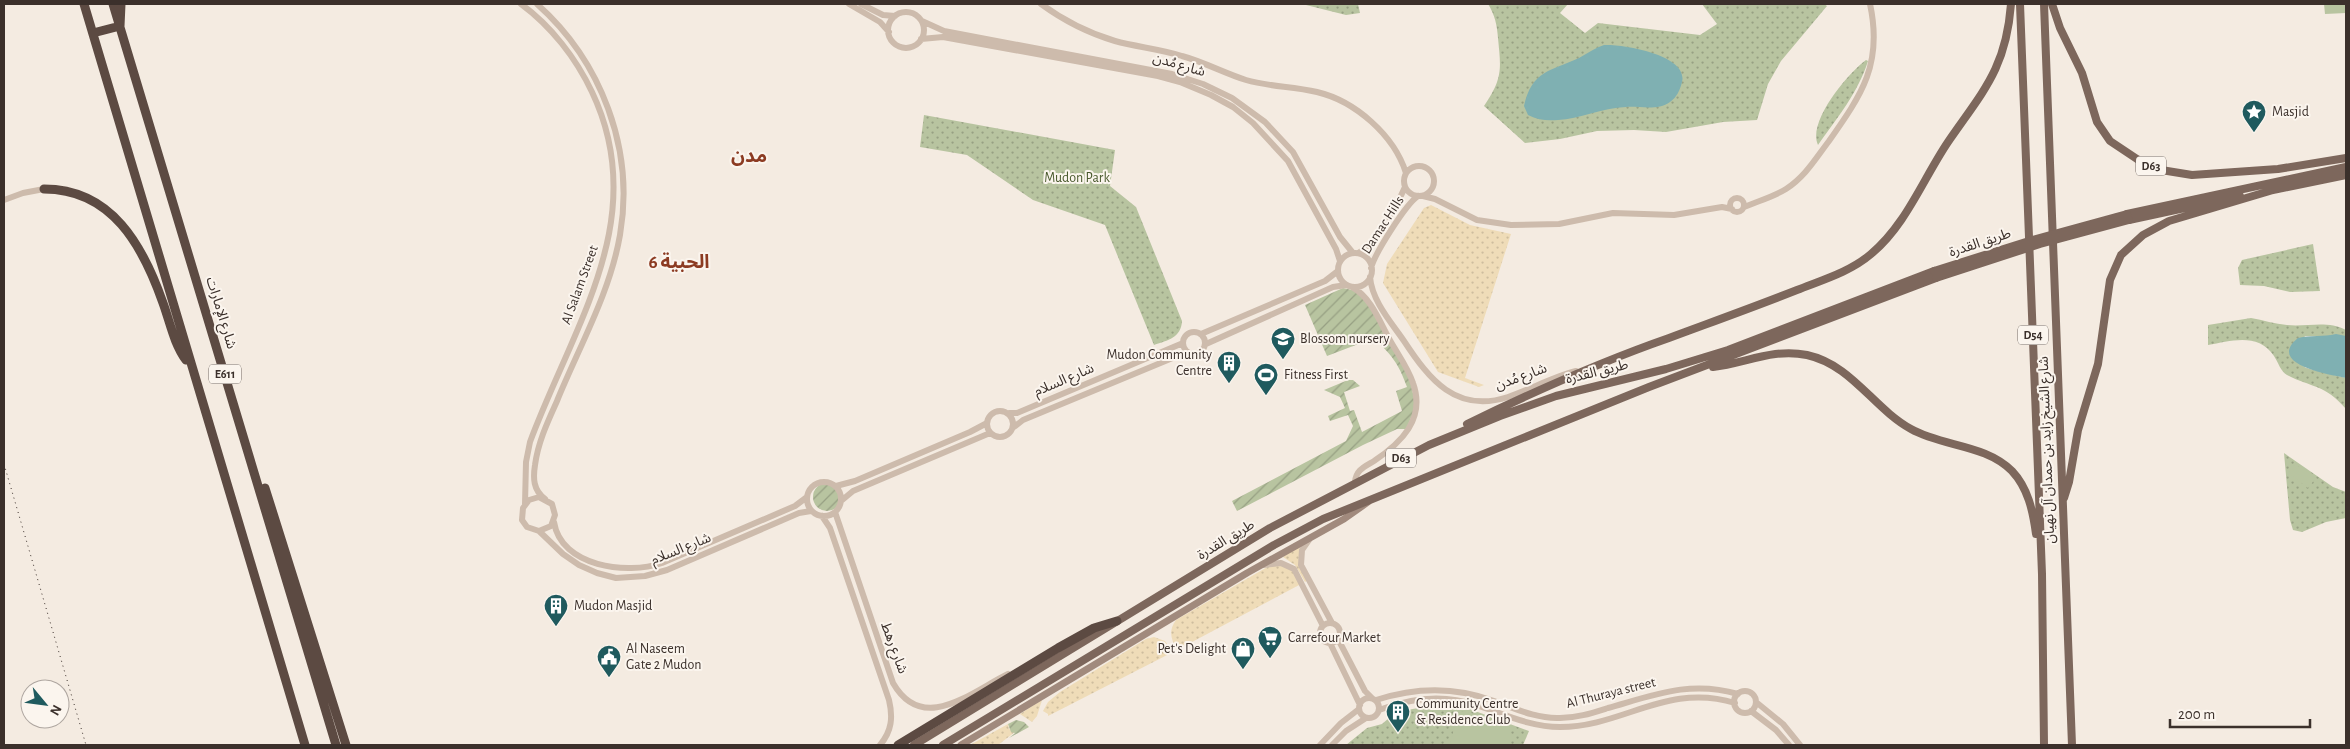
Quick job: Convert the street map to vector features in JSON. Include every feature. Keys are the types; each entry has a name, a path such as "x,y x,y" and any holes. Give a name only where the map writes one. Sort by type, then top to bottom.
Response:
{"highway":[{"path":"77,4 88,17"},
{"name":"E611","path":"84,4 305,745"},
{"name":"شارع الإمارات","path":"113,4 336,745"},
{"path":"93,33 120,26 121,4"},
{"path":"44,189 65,190 92,199 109,211 124,227 148,266 180,350 192,366"},
{"path":"215,343 236,396 346,745"},
{"path":"282,541 306,600 352,745"},
{"path":"898,745 1020,670 1087,632 1117,621"},
{"path":"293,710 299,745"}],"main road":[{"path":"1429,445 1462,426 1592,368 1840,273 1870,255 1900,219 1948,143 1987,87 2002,52 2011,4"},
{"name":"شارع الشيخ زايد بن حمدان آل نهيان","path":"2020,4 2042,574 2044,745"},
{"name":"شارع الشيخ زايد بن حمدان آل نهيان","path":"2044,4 2072,745"},
{"name":"D63","path":"2052,4 2060,28 2082,73 2097,122 2110,141 2136,159 2155,169 2192,175 2278,169 2346,158"},
{"name":"طريق القدرة","path":"914,745 1270,528 1429,445 1492,419 1556,396 1686,364 1935,275 2128,217 2346,167"},
{"name":"طريق القدرة","path":"2128,217 2346,175"},
{"path":"2062,502 2069,482 2078,430 2098,364 2108,287 2118,261 2135,241 2169,221 2273,190"},
{"name":"طريق القدرة","path":"943,745 1274,545 1316,522 1372,498 1935,275"},
{"path":"1701,368 1725,365 1770,354 1808,355 1834,366 1849,376 1887,412 1910,428 1937,441 1976,450 1995,458 2016,476 2029,500 2035,523 2042,574"},
{"path":"961,745 1247,573 1352,514 1372,498"}],"street":[{"name":"Al Salam Street","path":"521,4 560,41 588,84 604,124 610,150 614,186 612,227 602,268 530,442 526,462 525,504"},
{"name":"Al Salam Street","path":"537,4 570,39 596,79 612,116 618,140 623,187 620,234 612,267 538,447 534,482 537,491 545,498"},
{"path":"849,4 880,22 889,32 894,43 905,47 912,46 921,39 924,33 922,21 918,16 908,12 895,16 883,15 861,4"},
{"path":"1041,4 1080,28 1116,41 1180,55 1244,80 1301,88 1333,98 1369,120 1380,130 1400,157 1406,173 1405,186 1413,195 1439,201 1477,220 1511,225 1559,224 1613,212 1674,216 1722,207 1737,198 1744,204"},
{"path":"1722,207 1739,211 1744,204 1756,202 1786,190 1800,177 1858,100 1871,68 1874,51 1875,34 1870,4"},
{"path":"889,32 889,26 895,16"},
{"name":"شارع مُدن","path":"922,21 936,29 948,32 1164,72 1188,78 1218,91 1254,114 1284,142 1298,159 1340,237 1356,253"},
{"name":"شارع مُدن","path":"921,39 943,37 1158,76 1190,86 1222,101 1253,123 1288,161 1336,249 1340,261"},
{"path":"1400,157 1416,166 1430,170 1439,201"},
{"path":"1406,173 1416,166"},
{"path":"1420,196 1431,190 1434,184"},
{"name":"Damac Hills","path":"1356,253 1366,250 1405,186"},
{"path":"4,200 23,193 44,189"},
{"name":"Damac Hills","path":"1371,268 1383,244 1408,206 1420,196"},
{"path":"1732,201 1732,209"},
{"path":"1374,239 1383,244"},
{"path":"1338,271 1325,281 1201,334 1195,332 1189,334 1183,343 1187,352 1193,354 1200,353 1206,344 1333,287 1349,286 1361,286 1370,277 1371,268 1367,259 1356,253 1340,261 1338,271 1340,280 1349,286 1366,297 1414,383 1416,394 1414,417 1399,443 1359,471 1355,482"},
{"name":"شارع مُدن","path":"1370,277 1375,297 1422,368 1434,382 1456,395 1474,400 1505,398 1565,374 1592,368"},
{"path":"1201,334 1206,344"},
{"path":"1391,342 1400,336"},
{"name":"شارع السلام","path":"1008,413 1017,413 1183,343"},
{"name":"شارع السلام","path":"1014,427 1028,418 1187,352"},
{"path":"1003,410 1008,413 1014,421 1014,427 1010,433 1002,437 990,433 853,491 842,501 835,512 822,516 811,511 807,497 810,488 816,483 825,481 836,486 855,481 970,432 987,423 994,412 1003,410"},
{"path":"987,423 990,433"},
{"path":"836,486 842,501"},
{"name":"شارع السلام","path":"554,522 561,540 585,559 616,568 639,569 662,563 795,506 807,497"},
{"path":"534,498 545,498 554,507 554,522 548,529 539,531 530,529 524,523 522,515 525,504 534,498"},
{"name":"شارع السلام","path":"539,531 562,554 588,570 607,576 634,578 668,570 799,513 811,511"},
{"name":"شارع رهط","path":"835,512 893,683 905,699 923,708 943,707 1020,670"},
{"name":"شارع رهط","path":"822,516 830,528 889,700 892,720 890,730 880,745"},
{"path":"1321,531 1304,545 1301,565 1332,623 1340,629 1338,639 1367,694 1374,699 1379,710 1373,718 1366,718 1346,731 1332,745"},
{"path":"1247,573 1272,563 1281,563 1294,569 1324,626 1321,636 1324,641 1330,643 1366,718"},
{"path":"1324,626 1332,623"},
{"path":"1330,643 1338,639"},
{"path":"1338,659 1346,654"},
{"path":"1348,678 1356,674"},
{"name":"Al Thuraya street","path":"1374,699 1426,689 1456,690 1480,696 1528,714 1558,718 1586,715 1678,689 1714,688 1738,694"},
{"path":"1789,745 1776,730 1751,711 1741,711 1735,703 1738,694 1748,692 1755,697 1756,702 1783,724 1800,745"},
{"name":"Al Thuraya street","path":"1379,710 1407,701 1443,699 1473,704 1531,724 1562,727 1587,723 1686,697 1713,698 1735,703"},
{"path":"1320,745 1360,707 1364,700 1374,699"},
{"path":"1751,711 1756,702"}],"green space":[{"path":"1302,4 1358,4 1360,13 1346,15"},
{"path":"1488,4 1568,4 1560,13 1585,33 1598,23 1700,35 1717,24 1702,4 1824,4 1827,6 1781,61 1768,84 1757,120 1723,122 1666,132 1634,130 1597,131 1560,139 1525,143 1484,106 1495,88 1500,66 1496,24"},
{"path":"2324,4 2346,4 2346,13 2325,14"},
{"path":"1866,60 1868,61 1864,73 1853,95 1818,145 1816,135 1818,124 1824,111 1849,76"},
{"name":"Mudon Park","path":"924,115 1115,150 1110,186 1136,207 1182,321 1176,335 1169,340 1154,345 1105,225 1033,200 967,155 920,147"},
{"path":"2313,244 2320,291 2290,292 2264,286 2240,285 2238,268 2242,260"},
{"path":"1343,288 1361,292 1408,371 1416,407 1406,429 1397,429 1363,445 1237,511 1232,501 1346,441 1353,426 1348,415 1330,421 1328,416 1345,408 1340,397 1324,390 1348,380 1353,380 1360,386 1344,392 1350,411 1354,410 1362,432 1402,411 1396,391 1407,387 1404,378 1394,360 1374,338 1327,356 1305,305"},
{"path":"2251,318 2287,325 2332,325 2346,330 2346,336 2305,336 2293,359 2306,368 2346,378 2346,409 2325,391 2285,374 2268,348 2260,344 2252,341 2235,340 2208,345 2208,325"},
{"path":"2284,453 2333,487 2346,492 2346,518 2326,522 2302,532 2293,530 2290,520"},
{"path":"2295,464 2315,479 2308,488 2288,473"},
{"path":"827,483 837,487 841,497 837,507 827,511 817,507 813,497 817,487"},
{"path":"1435,705 1467,708 1529,731 1523,745 1346,745 1367,728 1382,724 1396,712"},
{"path":"1465,711 1510,726 1510,745 1450,745 1455,724 1453,713"},
{"path":"1016,720 1024,722 1029,727 1009,738 1015,733 1011,732 1008,724"}],"sand":[{"path":"1431,205 1470,225 1511,234 1465,378 1484,385 1479,387 1438,372 1383,283 1387,264 1424,208"},
{"path":"1300,543 1299,562 1308,580 1305,582 1295,565 1283,557"},
{"path":"1274,563 1292,569 1301,584 1177,650 1171,635 1176,620"},
{"path":"1154,637 1165,641 1173,652 1048,716 1043,711 1048,702 1060,692 1146,639"},
{"path":"1042,700 1037,716 1032,722 1020,714"},
{"path":"1008,724 1009,729 1015,732 998,745 970,745"}],"water":[{"path":"1604,45 1639,49 1665,58 1675,65 1681,73 1682,82 1676,96 1665,105 1649,108 1608,109 1574,118 1546,120 1528,115 1524,106 1532,85 1538,78 1551,69 1579,58"},
{"path":"2336,334 2346,336 2346,378 2304,367 2295,362 2290,355 2290,347 2298,338"}],"railway":[{"path":"4,464 86,745"}],"place":[{"name":"Masjid","path":"2254,133"},
{"name":"Blossom nursery","path":"1283,360"},
{"name":"Mudon Community Centre","path":"1229,384"},
{"name":"Fitness First","path":"1266,396"},
{"name":"Mudon Masjid","path":"556,627"},
{"name":"Carrefour Market","path":"1270,659"},
{"name":"Pet's Delight","path":"1243,670"},
{"name":"Al Naseem Gate 2 Mudon","path":"609,678"},
{"name":"Community Centre & Residence Club","path":"1398,733"}],"district":[{"name":"مدن","path":"749,156"},
{"name":"الحبية 6","path":"679,262"}]}
